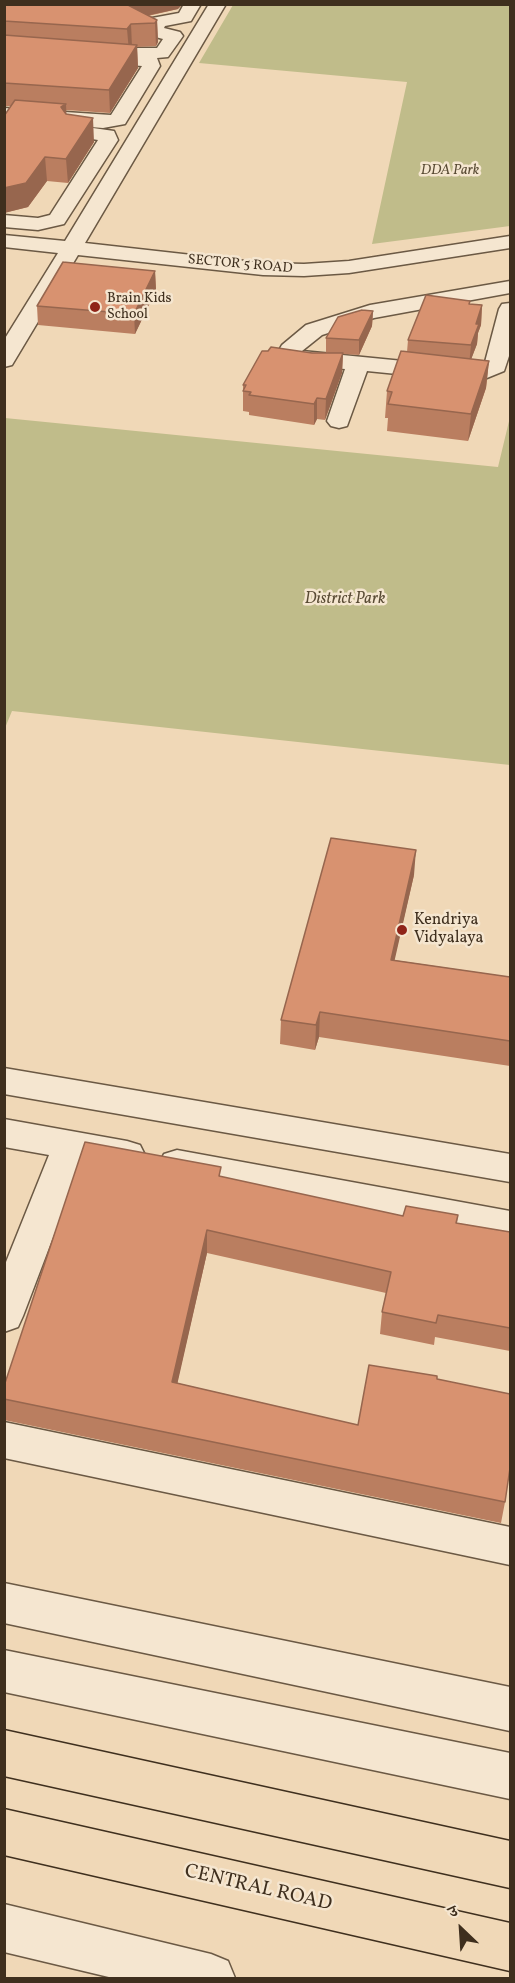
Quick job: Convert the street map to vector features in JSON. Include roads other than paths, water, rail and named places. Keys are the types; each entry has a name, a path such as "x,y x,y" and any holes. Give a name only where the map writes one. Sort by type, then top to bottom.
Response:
{"main road":[{"path":"4,1753 510,1865"},
{"name":"CENTRAL ROAD","path":"4,1832 510,1947"}],"street":[{"path":"4,42 159,54 174,36 154,31 158,22 185,17 193,4"},
{"path":"4,360 218,4"},
{"path":"4,50 141,60 150,62 152,66 118,120 102,122 4,114"},
{"path":"4,125 98,133 107,135 108,140 57,220 38,224 4,221"},
{"name":"SECTOR 5 ROAD","path":"4,241 66,256 261,284 352,277 507,251"},
{"path":"507,251 507,293 496,366 488,372 477,375 458,375 276,357 290,350 314,330 370,312 507,293"},
{"name":"SECTOR 5 ROAD","path":"4,258 66,256"},
{"path":"486,338 507,293"},
{"path":"339,421 358,365"},
{"path":"4,1081 510,1168"},
{"path":"4,1133 510,1226"},
{"path":"4,1316 71,1144"},
{"path":"4,1440 510,1546"},
{"path":"4,1603 510,1709"},
{"path":"4,1671 510,1776"},
{"path":"4,1928 211,1978"}],"place":[{"name":"Brain Kids School","path":"95,307"},
{"name":"Kendriya Vidyalaya","path":"402,930"}],"park label":[{"name":"DDA Park","path":"450,171"},
{"name":"District Park","path":"345,600"}]}
